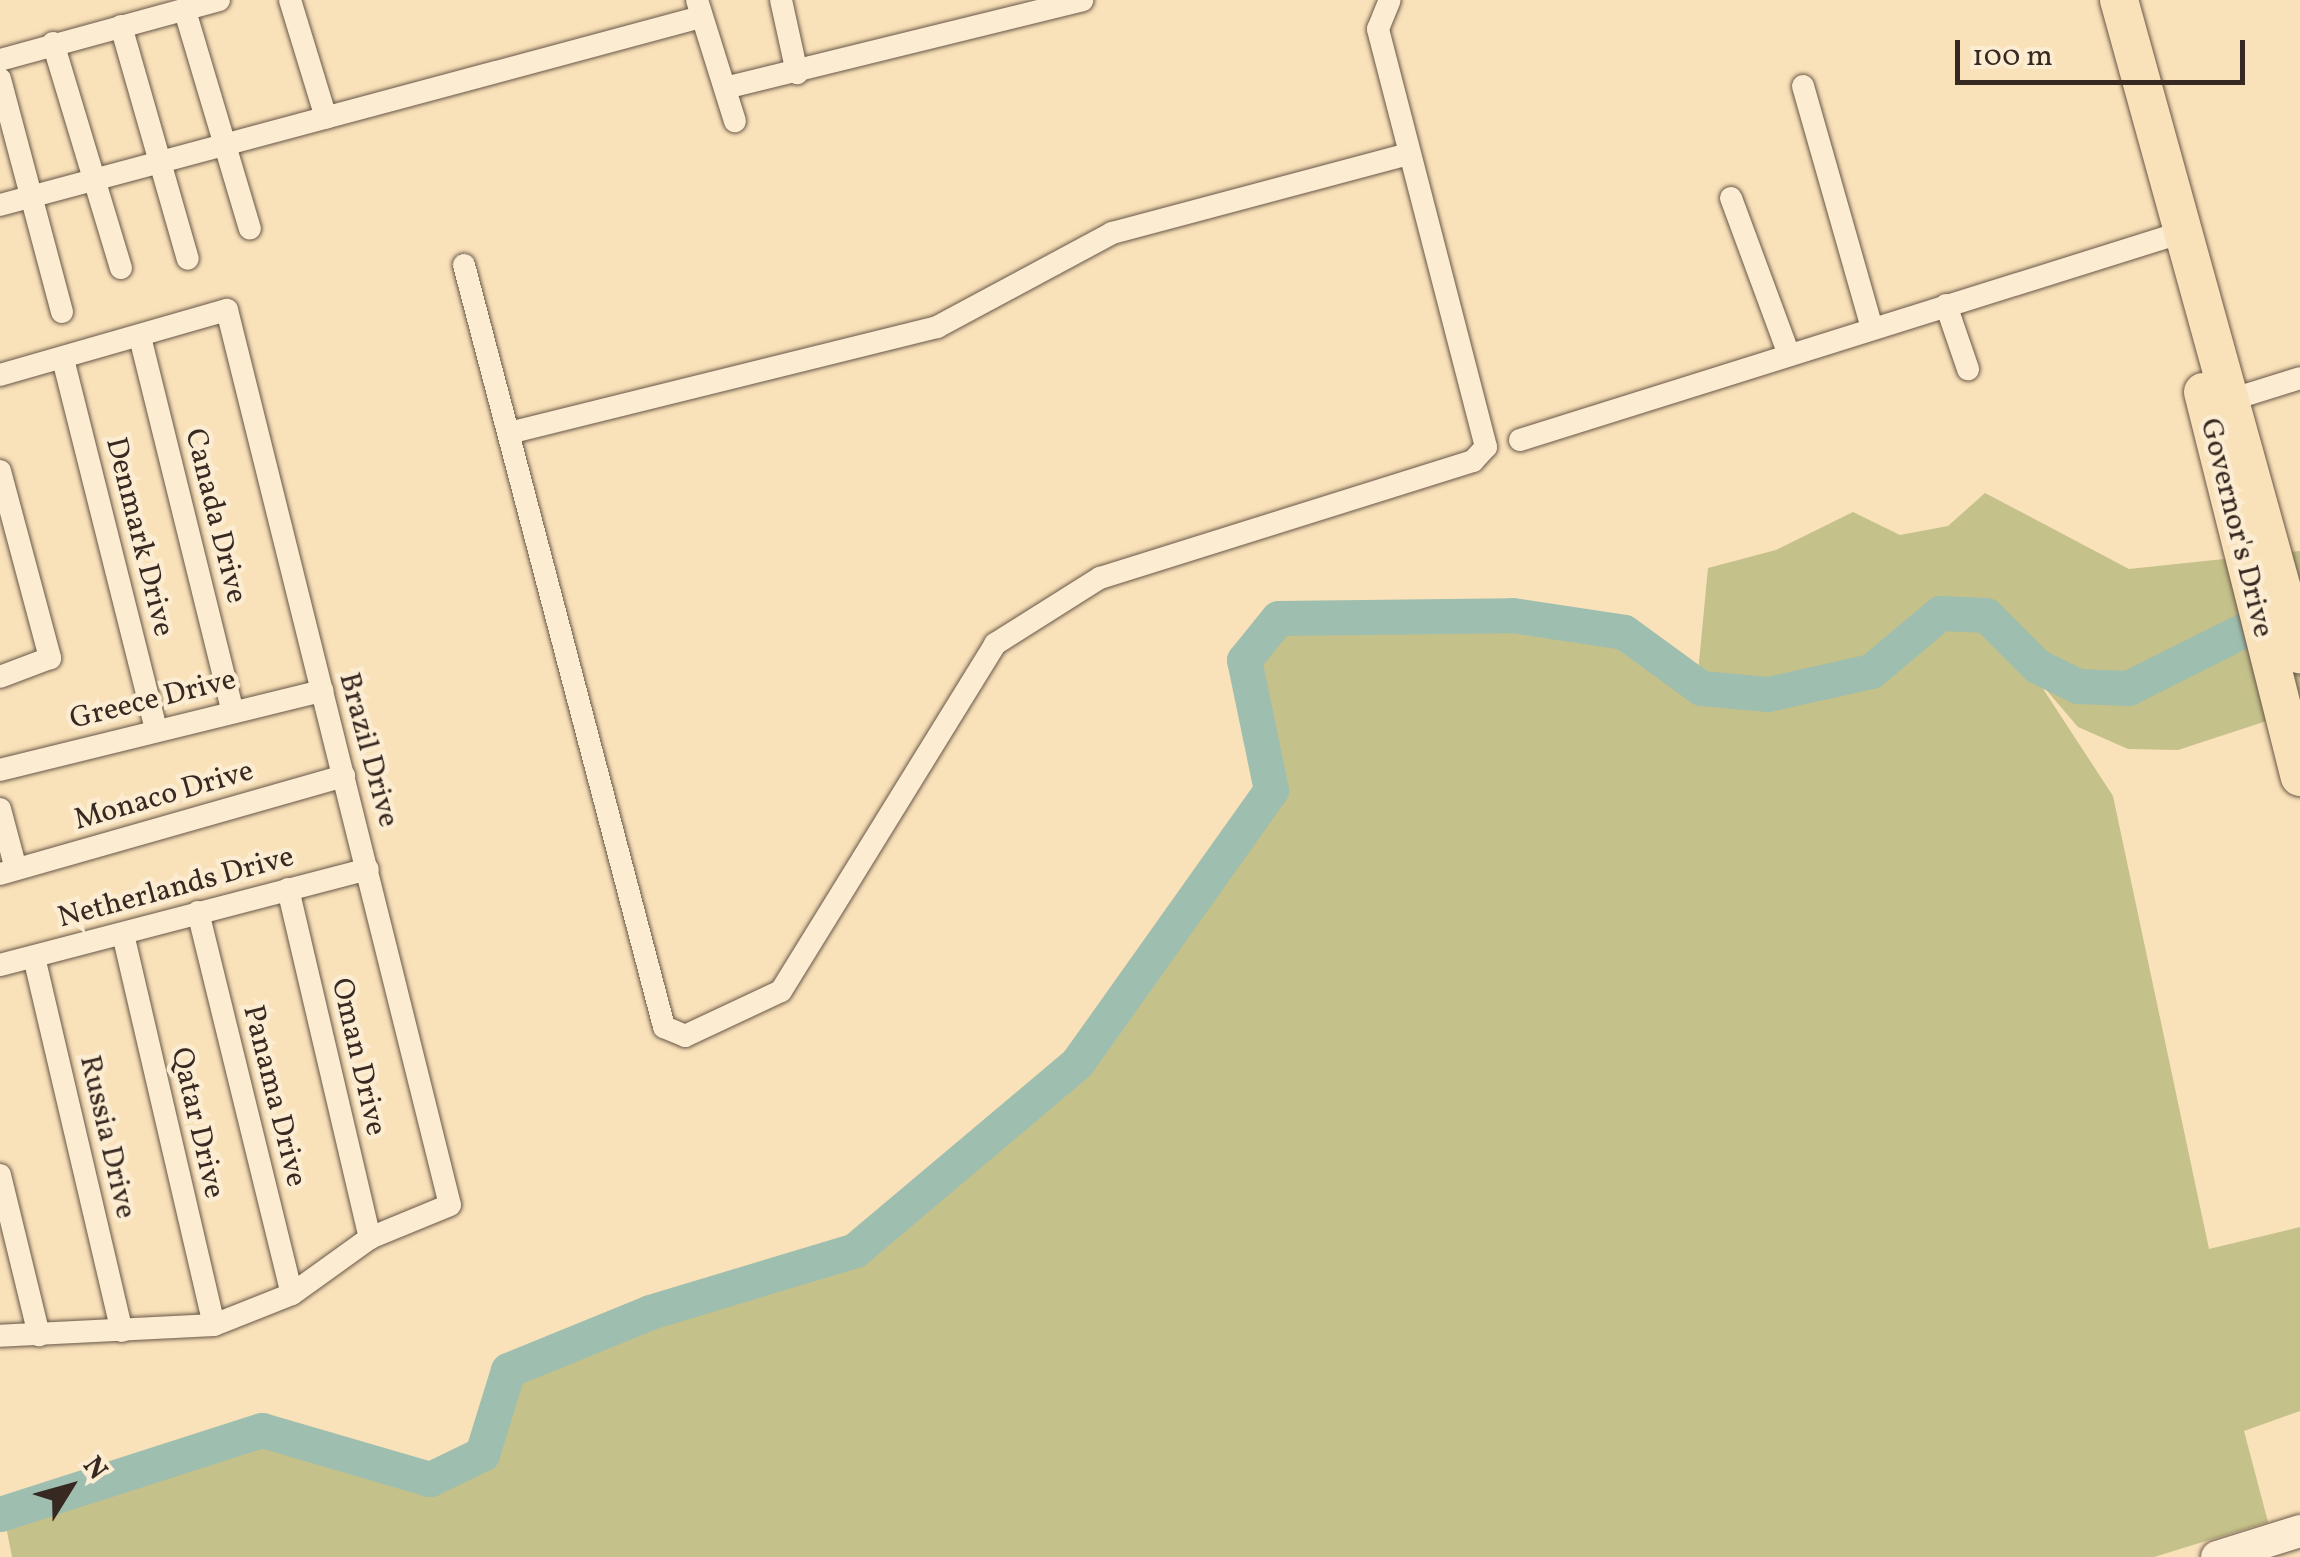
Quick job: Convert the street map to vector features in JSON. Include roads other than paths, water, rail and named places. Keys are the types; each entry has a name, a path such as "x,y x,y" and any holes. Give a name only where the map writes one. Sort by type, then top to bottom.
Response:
{"highway":[{"name":"Governor's Drive","path":"2118,0 2188,277 2204,296 2230,400 2281,711 2300,777"},
{"name":"Governor's Drive","path":"2188,277 2182,302 2250,524 2300,654"}],"main road":[{"path":"2216,1557 2300,1532"}],"street":[{"path":"290,0 326,118"},
{"path":"782,0 797,73"},
{"path":"464,265 513,432 664,1027 685,1036 781,991 995,644 1100,578 1473,461 1486,447 1378,29 1390,0"},
{"path":"725,88 1074,1"},
{"path":"0,60 202,4 223,145 250,229"},
{"path":"0,205 326,118 699,8 735,121"},
{"path":"121,26 188,260"},
{"path":"52,44 122,268"},
{"path":"0,79 62,312"},
{"path":"1802,86 1872,328"},
{"path":"513,432 937,326 1112,233 1410,154"},
{"path":"1731,198 1789,355"},
{"path":"1520,440 2177,234"},
{"path":"1946,305 1968,369"},
{"name":"Brazil Drive","path":"140,337 228,310 450,1205 370,1238"},
{"path":"0,375 140,337"},
{"name":"Canada Drive","path":"140,337 232,710"},
{"name":"Denmark Drive","path":"63,359 156,730"},
{"path":"2230,400 2300,378"},
{"path":"0,472 50,658 0,677"},
{"name":"Greece Drive","path":"0,770 322,691"},
{"name":"Monaco Drive","path":"8,871 344,776"},
{"path":"0,810 8,871"},
{"name":"Netherlands Drive","path":"0,965 368,869"},
{"name":"Oman Drive","path":"288,890 370,1238"},
{"name":"Panama Drive","path":"198,912 292,1294"},
{"name":"Qatar Drive","path":"123,934 214,1325"},
{"name":"Russia Drive","path":"34,957 122,1332"},
{"path":"0,1175 38,1335"},
{"path":"0,1336 214,1325 292,1294 370,1238"}],"waterway":[{"path":"0,1514 262,1430 430,1479 482,1454 508,1370 650,1312 855,1250 1077,1063 1271,790 1244,660 1278,618 1512,615 1624,632 1701,688 1768,694 1871,671 1940,613 1986,615 2037,666 2078,686 2128,688 2284,610"}]}
